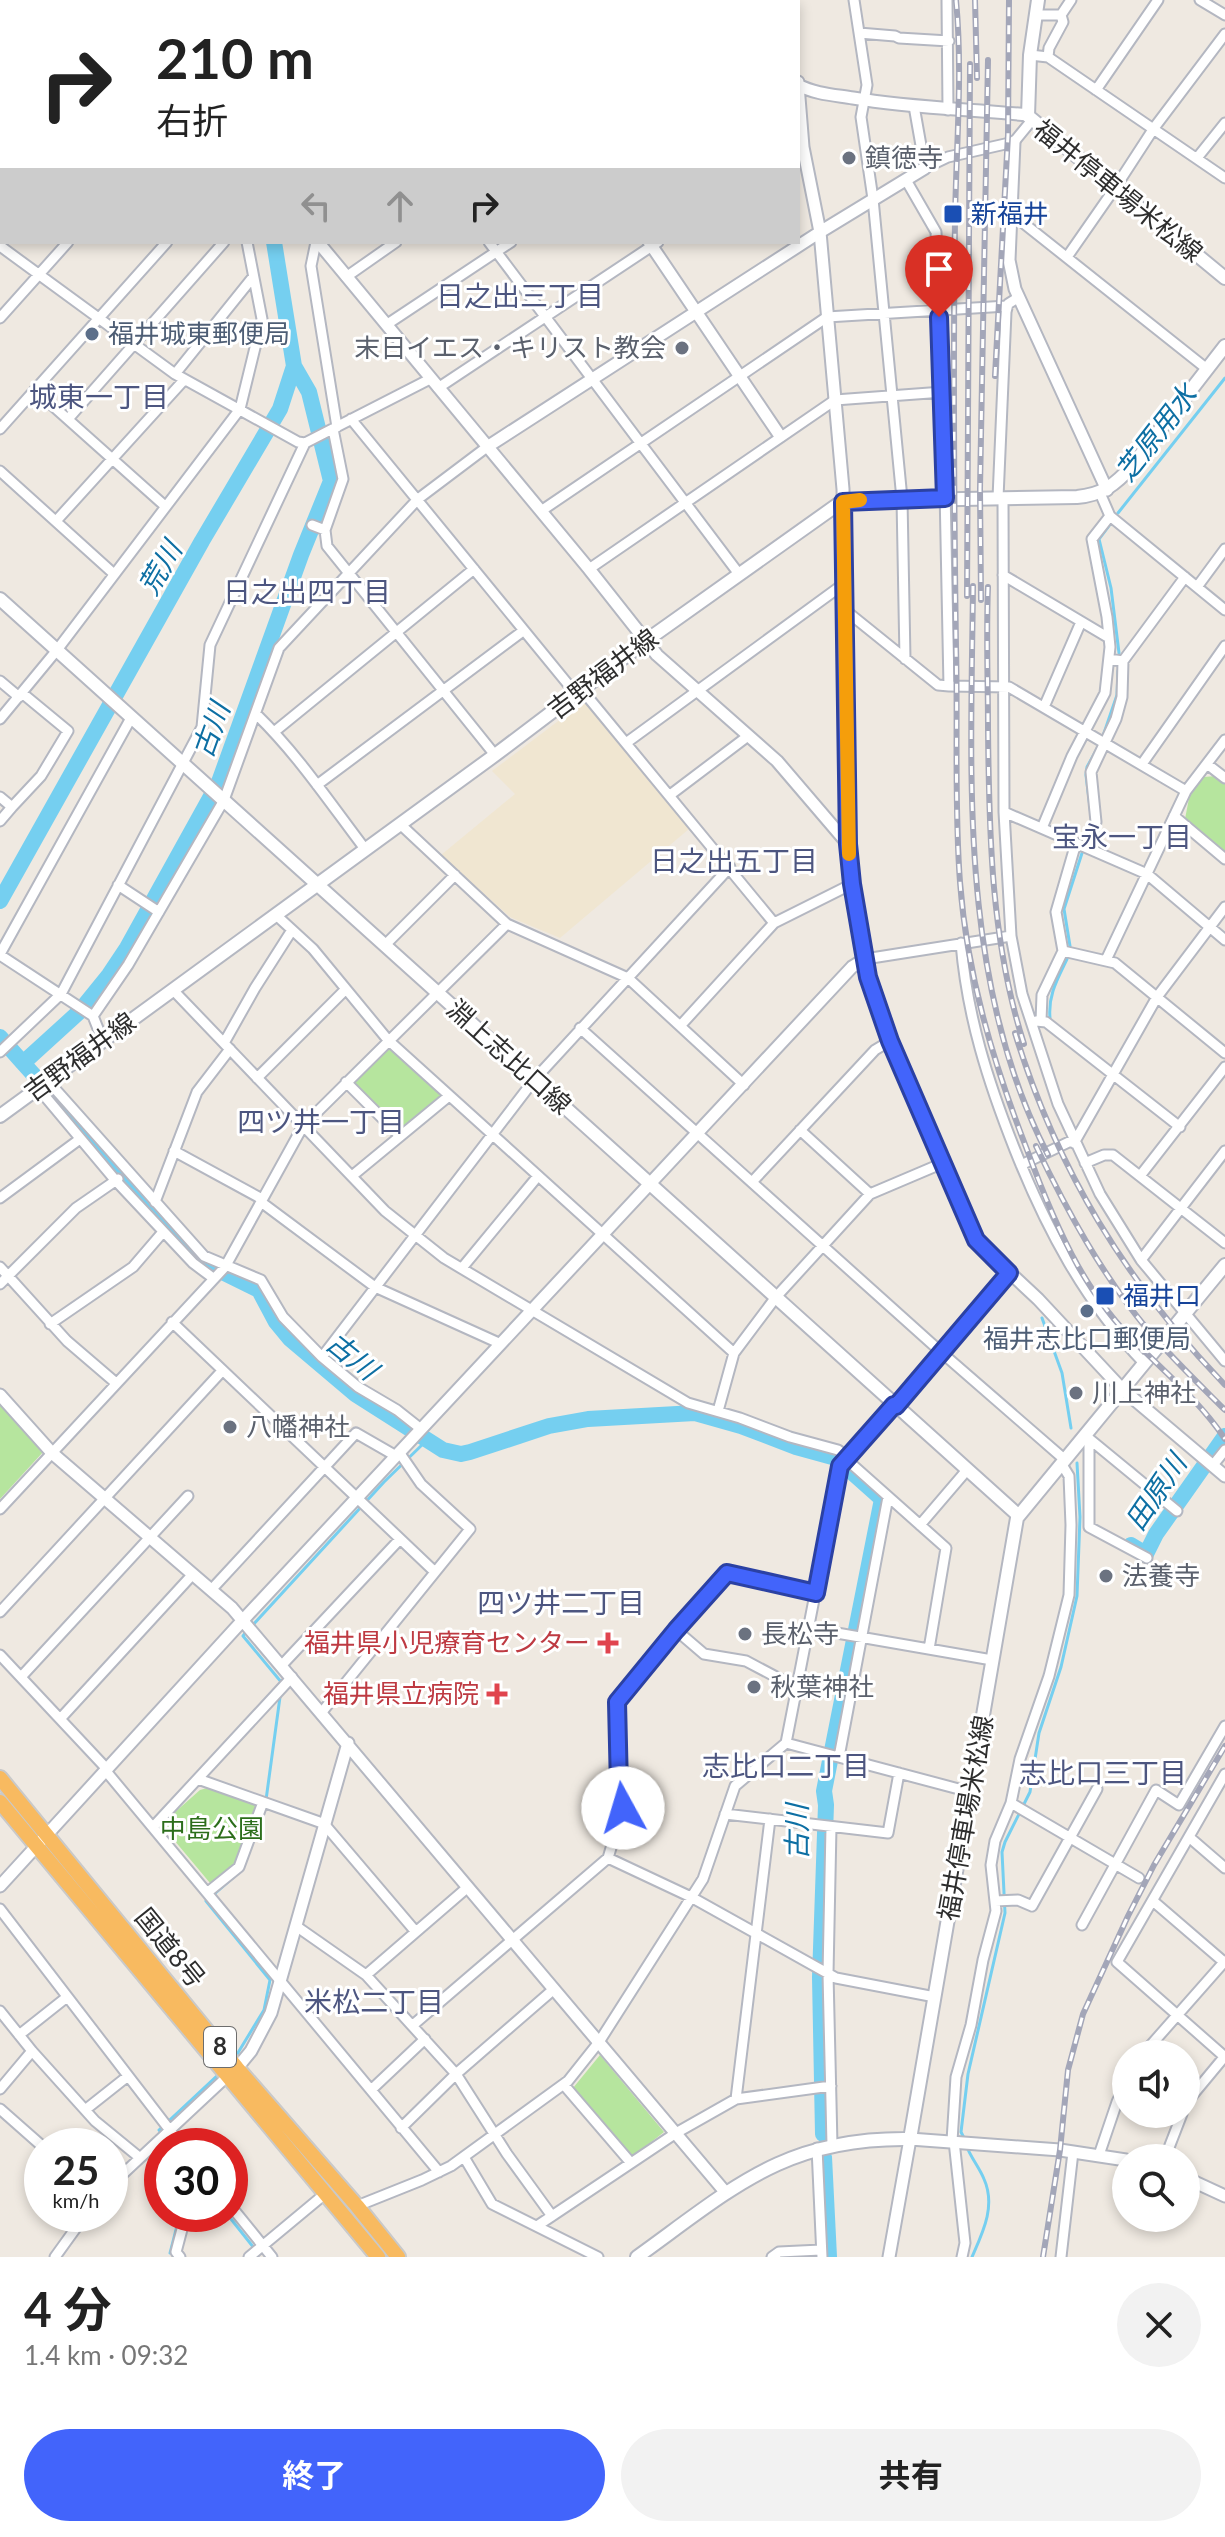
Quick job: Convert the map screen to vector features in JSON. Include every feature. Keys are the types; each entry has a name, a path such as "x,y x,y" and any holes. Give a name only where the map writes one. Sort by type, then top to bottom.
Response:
{"highway":[{"name":"国道8号","path":"0,1778 378,2257"},
{"name":"国道8号","path":"0,1802 232,2072 357,2206 398,2257"}],"main road":[{"name":"福井停車場米松線","path":"1038,0 1030,55 1030,118 1225,278"},
{"path":"843,502 1077,497 1104,491 1120,480 1132,466 1225,346"},
{"name":"吉野福井線","path":"0,1116 495,755 647,640 843,502"},
{"name":"淵上志比口線","path":"0,599 1018,1515"},
{"name":"福井停車場米松線","path":"910,2139 1018,1515 1087,1437 1122,1389 1225,1265"},
{"path":"637,2257 765,2168 832,2145 873,2139 910,2139"}],"street":[{"path":"854,0 867,85 861,117 873,199 902,499 905,659"},
{"path":"947,0 948,110"},
{"path":"1048,57 1049,48 1063,22 1061,15 1071,0"},
{"path":"1096,90 1158,0"},
{"path":"1200,0 1225,15"},
{"path":"1036,15 1061,15"},
{"path":"859,33 949,41"},
{"path":"1067,257 1154,128 1225,34"},
{"path":"1030,55 1048,57 1225,178"},
{"path":"800,85 811,91 865,100 1030,118 1014,142 1009,260 1019,297 1104,491 1110,516 1225,610"},
{"path":"914,106 925,168"},
{"path":"1197,158 1225,123"},
{"path":"87,1011 128,965 154,908 218,795 257,715 279,648 418,499 487,447 873,199 948,157 1014,142"},
{"path":"800,148 820,232 835,400 843,502 848,844 868,977 890,1041 977,1242 1038,1299 1122,1389 1225,1476"},
{"path":"906,180 936,232 943,392 949,686"},
{"path":"1012,214 1207,369"},
{"path":"3,244 38,274 184,380 288,437 308,442"},
{"path":"0,318 66,244"},
{"path":"0,429 4,417 35,390 161,244"},
{"path":"68,419 222,244"},
{"path":"0,719 57,650 240,409 262,319 247,244"},
{"path":"316,244 311,266 332,430 343,479 319,528 327,546 495,755"},
{"path":"319,244 657,655 777,761 848,844"},
{"path":"346,277 393,244"},
{"path":"491,244 739,574"},
{"path":"386,325 508,244"},
{"path":"0,1052 61,994 202,727 210,645 308,442 351,419 434,383 546,317 652,244"},
{"path":"654,244 780,436"},
{"path":"175,374 253,277"},
{"path":"541,511 827,317 1007,306 1019,297"},
{"path":"1007,306 1000,498 1004,812 1011,936 1029,1022 1058,1104 1100,1194 1141,1260 1225,1361"},
{"path":"56,521 184,380"},
{"path":"35,390 165,506"},
{"path":"589,569 835,400 943,392"},
{"path":"351,419 523,631 626,743 774,923"},
{"path":"0,471 114,574"},
{"path":"1042,828 1069,764 1105,693 1109,638 1092,539 1110,516"},
{"path":"1197,587 1225,549"},
{"path":"274,732 474,569"},
{"path":"1003,575 1109,638"},
{"path":"1089,849 1096,822 1091,772 1106,743 1122,697 1123,661 1185,577"},
{"path":"626,743 845,583"},
{"path":"845,610 940,686 1004,686 1186,791"},
{"path":"1044,707 1081,622"},
{"path":"317,785 523,631"},
{"path":"1142,764 1225,646"},
{"path":"1109,659 1123,661"},
{"path":"0,681 68,731 41,776 0,821"},
{"path":"257,715 317,785 365,849"},
{"path":"103,1041 87,1011 0,954 131,718"},
{"path":"670,795 748,736"},
{"path":"1106,960 1186,791 1225,740"},
{"path":"1207,764 1225,778"},
{"path":"0,797 12,807"},
{"path":"1004,812 1147,874 1225,940"},
{"path":"1174,816 1225,859"},
{"path":"400,824 507,924 628,978 744,1085"},
{"path":"1041,1021 1042,995 1063,951 1056,912 1076,843"},
{"path":"322,1357 534,1080 730,867"},
{"path":"385,945 455,875"},
{"path":"681,1025 774,923 852,884"},
{"path":"118,885 154,908"},
{"path":"1021,1165 1074,1141 1157,997 1225,907"},
{"path":"276,915 313,949 388,1040 734,1353"},
{"path":"0,1509 225,1267 303,1126 507,924"},
{"path":"155,1202 197,1092 227,1046 255,988 292,930"},
{"path":"0,1886 356,1498 852,967 865,959 1011,936"},
{"path":"961,943 968,1000 980,1053 1021,1165 1070,1266 1108,1323 1144,1363"},
{"path":"1063,951 1115,963 1225,1053"},
{"path":"257,1078 346,989"},
{"path":"173,990 385,1211 444,1258 688,1403 838,1450 946,1548 929,1649"},
{"path":"1029,1022 1046,1022 1180,1127"},
{"path":"580,1028 1063,1461 1069,1476 1072,1525 1069,1595 1049,1676 1020,1759 1011,1803 995,1841 991,1865 996,1911 971,2025 956,2077 953,2141 965,2243 962,2257"},
{"path":"752,1182 875,1050 890,1041"},
{"path":"1140,1176 1225,1067"},
{"path":"346,1082 400,1136"},
{"path":"43,1084 80,1139 116,1181 193,1263 213,1278"},
{"path":"43,1084 204,1256 261,1280 283,1317 322,1357 358,1387 397,1410 421,1429"},
{"path":"352,1176 449,1096"},
{"path":"800,1130 870,1194"},
{"path":"0,1198 80,1139"},
{"path":"174,1151 262,1200 375,1287 501,1344"},
{"path":"1141,1260 1225,1151"},
{"path":"1085,1163 1104,1155 1113,1155 1225,1243"},
{"path":"718,1411 734,1353 776,1297 870,1194 943,1163"},
{"path":"4,1281 76,1208 116,1181 125,1170"},
{"path":"462,1268 538,1176"},
{"path":"50,1324 133,1267 163,1232"},
{"path":"0,1267 4,1281 116,1383"},
{"path":"357,2206 439,2172 464,2157 564,2085 599,2042 703,1879 735,1786 786,1743 840,1466 1009,1273"},
{"path":"172,1322 435,1572"},
{"path":"0,1612 222,1371"},
{"path":"0,1395 52,1453 243,1620 726,2193"},
{"path":"211,1590 356,1433 398,1454 421,1484 470,1529 322,1712"},
{"path":"1087,1437 1177,1511"},
{"path":"1087,1437 1087,1524 1147,1558"},
{"path":"1213,1465 1225,1450"},
{"path":"920,1525 967,1470"},
{"path":"21,1677 188,1496"},
{"path":"839,1757 888,1497"},
{"path":"1072,1525 1087,1524"},
{"path":"282,1665 400,1539"},
{"path":"413,2025 608,1858 623,1808 619,1787 617,1702 727,1573 816,1593"},
{"path":"60,1719 193,1574"},
{"path":"808,1628 992,1660"},
{"path":"676,1630 704,1654 746,1661 797,1688"},
{"path":"0,1655 106,1769 439,2172"},
{"path":"153,1827 292,1677"},
{"path":"1082,1925 1156,1790 1179,1805 1225,1726"},
{"path":"171,2128 251,2051 271,2013 348,1743"},
{"path":"786,1743 970,1792"},
{"path":"725,1814 888,1833 899,1773"},
{"path":"1200,2086 1225,2056 1117,1962 1225,1774"},
{"path":"198,1779 325,1824 416,1932"},
{"path":"995,1901 1018,1900 1032,1906 1097,1789"},
{"path":"208,1892 239,1867 263,1802"},
{"path":"1011,1803 1139,1878"},
{"path":"736,2099 770,1819"},
{"path":"831,1827 828,1974 832,2145"},
{"path":"1189,1837 1223,1864"},
{"path":"608,1858 691,1897 836,1978 935,1997"},
{"path":"366,1975 468,1887"},
{"path":"1153,1901 1224,1961 1155,2040"},
{"path":"0,1909 167,2128"},
{"path":"296,1926 366,1975 413,2025 456,2074 552,2216"},
{"path":"401,2128 456,2074 554,1989"},
{"path":"19,2035 67,1997"},
{"path":"0,2011 85,2110 139,2157"},
{"path":"371,2090 425,2039"},
{"path":"0,2089 32,2051"},
{"path":"85,2110 128,2076"},
{"path":"564,2085 631,2163"},
{"path":"537,2226 676,2133 736,2099 831,2086"},
{"path":"0,2109 24,2130"},
{"path":"1099,2155 1112,2117"},
{"path":"889,2257 910,2139 1112,2157"},
{"path":"772,2257 779,2252 822,2254 817,2148"},
{"path":"128,2168 144,2152"},
{"path":"1061,2257 1073,2152"},
{"path":"464,2157 492,2204 598,2257"},
{"path":"1200,2184 1225,2196"},
{"path":"249,2257 326,2193"},
{"path":"248,2227 272,2257"},
{"path":"55,2257 73,2232"},
{"path":"180,2257 176,2252 181,2232"}],"shaded area":[{"path":"582,703 589,704 689,829 560,938 510,917 441,855 515,794 492,771"}],"green space":[{"path":"1216,776 1225,783 1225,854 1185,819 1190,793 1204,777"},
{"path":"388,1040 449,1096 400,1136 346,1082"},
{"path":"0,1402 44,1451 0,1499"},
{"name":"中島公園","path":"207,1788 259,1805 238,1864 210,1883 164,1828 165,1821 200,1790"},
{"path":"600,2055 664,2132 632,2157 573,2088"}],"waterway":[{"name":"荒川","path":"0,901 202,541 280,409 294,366 274,244"},
{"name":"古川","path":"294,366 309,392 331,481 219,782 109,975 79,1012 23,1063 202,1262 259,1290 276,1322 290,1339 355,1394 443,1450 461,1454 549,1426 588,1419 695,1413 836,1458 882,1499 824,1791 820,1977 823,2134"},
{"name":"芝原用水","path":"1118,513 1225,378"},
{"name":"芝原用水","path":"1111,523 1099,539 1111,588 1119,653"},
{"name":"芝原用水","path":"1104,733 1117,695 1118,671"},
{"name":"芝原用水","path":"1085,842 1092,823 1087,767 1098,747"},
{"name":"芝原用水","path":"1070,946 1064,909 1083,850"},
{"name":"芝原用水","path":"1050,1018 1052,995 1067,959"},
{"path":"0,1037 23,1063"},
{"path":"1042,1318 1062,1373 1071,1428"},
{"name":"田原川","path":"1131,1545 1146,1554 1156,1534 1225,1436"},
{"path":"251,1627 384,1482 426,1441"},
{"path":"964,2138 961,2132 968,2074 1005,1913 1002,1852 1030,1792 1039,1733 1061,1667 1077,1596 1080,1517 1077,1463"},
{"path":"246,1632 243,1636 282,1685"},
{"path":"266,1800 280,1697"},
{"path":"236,2056 264,2010 270,1980 206,1901 237,1874"},
{"path":"161,2128 220,2073"},
{"path":"966,2145 984,2179 989,2199 987,2219 972,2257"},
{"name":"古川","path":"824,2157 829,2257"},
{"path":"170,2253 175,2232"},
{"path":"241,2232 254,2248"}],"railway":[{"path":"956,0 959,82 954,487 958,853 963,917 975,984 1014,1115 1070,1252 1112,1317 1195,1401 1225,1439"},
{"path":"975,0 977,78"},
{"path":"995,376 1008,135 1009,0"},
{"path":"981,600 980,489 988,60"},
{"path":"967,596 970,64"},
{"path":"973,586 972,803 984,948 998,1019 1019,1088 1048,1155"},
{"path":"988,587 988,768 994,888 1005,966 1024,1044"},
{"path":"1015,1033 1052,1131 1099,1222 1156,1306 1225,1385"},
{"path":"1036,1146 1073,1218 1115,1287 1157,1340 1225,1410"},
{"path":"1043,2257 1060,2150 1068,2070 1083,2014 1154,1865 1225,1746"}],"slow traffic":[{"path":"849,854 843,502 860,500"}],"place":[{"name":"鎮徳寺","path":"849,158"},
{"name":"新福井","path":"953,214"},
{"name":"福井城東郵便局","path":"92,334"},
{"name":"末日イエス・キリスト教会","path":"682,348"},
{"name":"福井口","path":"1105,1296"},
{"name":"福井志比口郵便局","path":"1087,1311"},
{"name":"川上神社","path":"1076,1393"},
{"name":"八幡神社","path":"230,1427"},
{"name":"法養寺","path":"1106,1576"},
{"name":"長松寺","path":"745,1634"},
{"name":"福井県小児療育センター","path":"608,1643"},
{"name":"秋葉神社","path":"754,1687"},
{"name":"福井県立病院","path":"497,1694"}],"district":[{"name":"日之出三丁目","path":"520,296"},
{"name":"城東一丁目","path":"99,397"},
{"name":"日之出四丁目","path":"307,592"},
{"name":"宝永一丁目","path":"1122,837"},
{"name":"日之出五丁目","path":"734,861"},
{"name":"四ツ井一丁目","path":"321,1122"},
{"name":"四ツ井二丁目","path":"561,1603"},
{"name":"志比口二丁目","path":"786,1766"},
{"name":"志比口三丁目","path":"1103,1773"},
{"name":"米松二丁目","path":"374,2002"}],"route":[{"path":"623,1808 619,1787 617,1702 727,1573 816,1593 840,1466 896,1406 1009,1273 976,1240 890,1041 868,977 848,844 843,502 945,498 939,317"}]}
